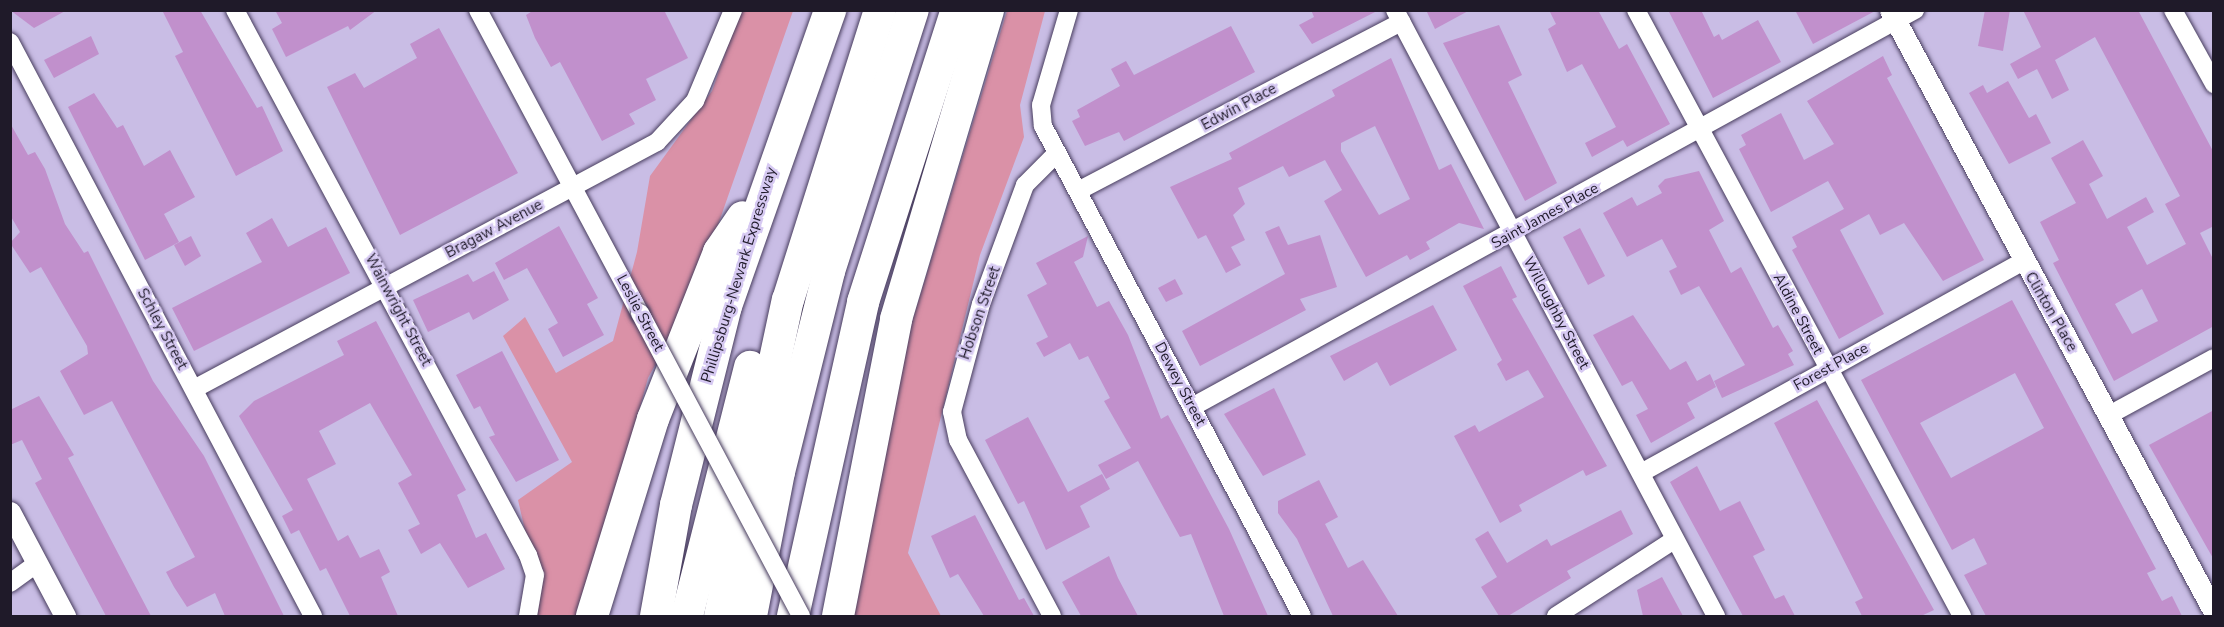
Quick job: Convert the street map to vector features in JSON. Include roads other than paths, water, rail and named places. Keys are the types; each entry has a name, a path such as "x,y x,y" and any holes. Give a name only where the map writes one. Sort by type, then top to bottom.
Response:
{"highway":[{"name":"Phillipsburg-Newark Expressway","path":"656,616 707,371 768,178 831,10"},
{"path":"751,616 820,304 913,10"},
{"path":"793,616 863,302 957,10"},
{"path":"838,616 893,331 988,10"},
{"path":"687,616 761,333 876,22"},
{"path":"720,616 788,300 876,22"},
{"path":"592,616 642,449 719,252 768,178"},
{"path":"609,616 642,449"}],"street":[{"name":"Wainwright Street","path":"235,10 528,555 535,574 528,616"},
{"name":"Leslie Street","path":"478,10 801,616"},
{"name":"Bragaw Avenue","path":"194,389 574,188 679,124 701,88 733,10"},
{"path":"1057,153 1040,112 1069,10"},
{"name":"Aldine Street","path":"1636,10 1827,369 1962,616"},
{"name":"Saint James Place","path":"1192,407 1701,130 1893,17 1915,10"},
{"path":"2173,10 2214,84"},
{"name":"Edwin Place","path":"1078,191 1398,16"},
{"name":"Willoughby Street","path":"1398,16 1716,616"},
{"name":"Clinton Place","path":"1893,17 2022,262 2109,415 2213,608"},
{"name":"Schley Street","path":"10,42 314,616"},
{"name":"Dewey Street","path":"1057,153 1302,616"},
{"name":"Hobson Street","path":"1052,616 958,440 952,412 981,304 1025,185 1057,153"},
{"name":"Forest Place","path":"1641,473 2022,262"},
{"path":"2109,415 2214,358"},
{"path":"10,512 65,616"},
{"path":"1556,616 1674,540"},
{"path":"10,583 38,563"}]}
